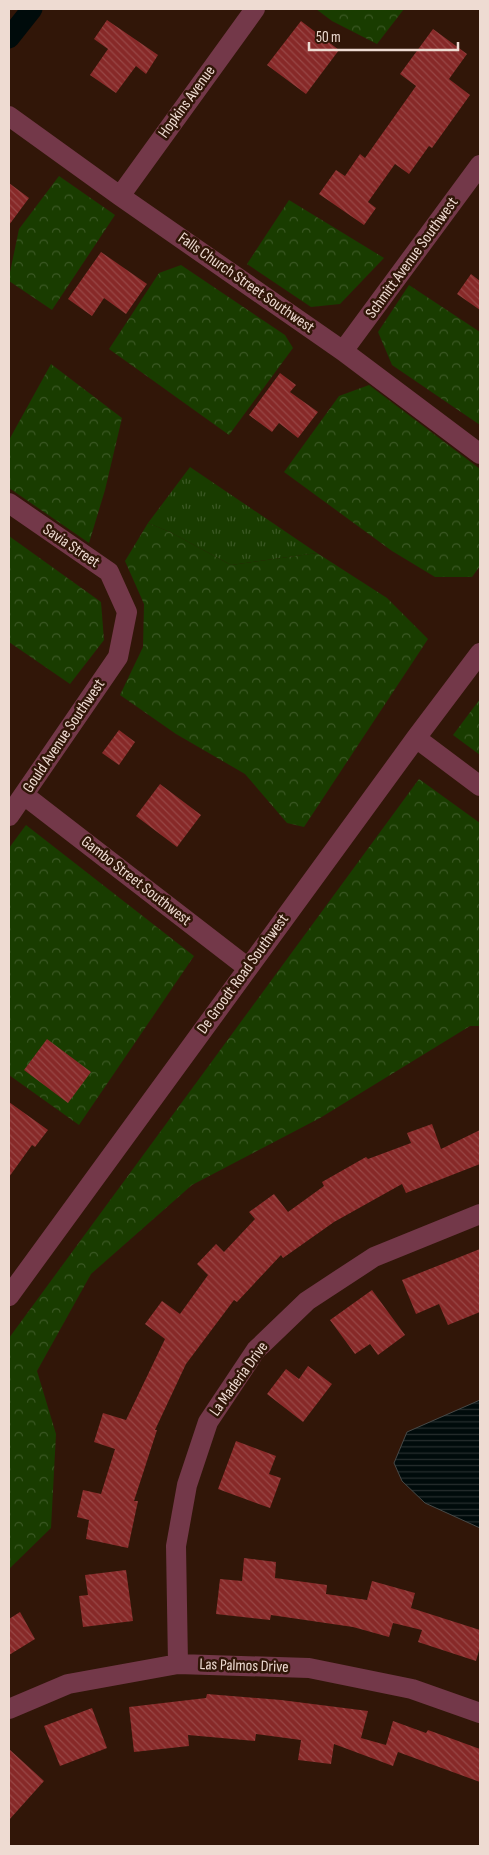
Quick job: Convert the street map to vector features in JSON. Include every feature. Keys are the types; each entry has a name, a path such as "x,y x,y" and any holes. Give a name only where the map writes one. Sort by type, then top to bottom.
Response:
{"street":[{"name":"Hopkins Avenue","path":"120,196 255,9"},
{"name":"Falls Church Street Southwest","path":"9,116 120,196 343,351 480,454"},
{"name":"Schmitt Avenue Southwest","path":"343,351 480,165"},
{"name":"Savia Street","path":"9,503 110,572 127,612 118,657"},
{"name":"De Groodt Road Southwest","path":"9,1296 480,653"},
{"name":"Gould Avenue Southwest","path":"9,816 118,657"},
{"path":"416,738 480,786"},
{"name":"Gambo Street Southwest","path":"24,794 248,968"},
{"name":"La Maderia Drive","path":"178,1664 176,1546 187,1485 208,1422 213,1414 256,1350 307,1301 374,1257 480,1214"},
{"name":"Las Palmos Drive","path":"9,1708 68,1684 178,1664 309,1668 412,1689 480,1713"}],"green space":[{"path":"316,9 404,9 377,44 332,21"},
{"path":"59,176 115,215 52,310 9,281 9,277 19,229"},
{"path":"289,200 384,258 340,304 311,307 247,264"},
{"path":"181,265 285,335 293,348 229,435 109,349 159,273"},
{"path":"409,285 480,332 480,425 392,365 378,332"},
{"path":"51,364 122,418 105,490 89,543 9,488 9,440"},
{"path":"369,385 480,469 480,566 472,577 435,577 392,551 284,472 339,396"},
{"path":"190,467 317,553 231,565 170,532 148,523"},
{"path":"148,523 170,532 231,565 317,553 387,598 428,639 304,827 287,823 245,774 176,734 120,695 143,647 144,604 125,561"},
{"path":"9,536 101,602 104,640 70,684 9,642"},
{"path":"480,699 480,755 453,735"},
{"path":"419,779 480,823 480,1026 470,1026 320,1118 192,1185 91,1274 37,1371 56,1434 51,1528 9,1569 9,1338"},
{"path":"26,825 194,956 79,1125 9,1075 9,848"}],"shaded area":[{"path":"480,1400 480,1528 425,1503 402,1481 394,1463 407,1432"}],"building":[{"path":"107,20 158,55 146,74 136,66 116,93 90,75 108,49 94,39"},
{"path":"301,21 339,50 306,94 267,65"},
{"path":"433,29 467,54 449,79 470,95 432,148 429,146 409,174 395,164 368,202 376,208 364,225 319,194 336,170 345,176 360,154 365,158 416,86 400,74"},
{"path":"9,183 29,198 9,225"},
{"path":"101,252 147,284 126,314 104,298 92,316 68,299"},
{"path":"471,274 480,281 480,310 457,294"},
{"path":"280,373 296,385 290,392 318,412 298,438 279,423 272,432 249,415"},
{"path":"119,730 135,742 119,765 102,753"},
{"path":"160,784 201,815 177,847 136,816"},
{"path":"47,1039 91,1072 68,1103 24,1070"},
{"path":"9,1102 48,1130 35,1147 32,1145 9,1177"},
{"path":"432,1124 441,1149 480,1130 480,1164 406,1193 402,1184 334,1222 283,1258 281,1255 237,1302 234,1300 186,1364 155,1430 157,1430 134,1501 138,1501 128,1548 86,1539 89,1520 77,1517 83,1490 101,1494 115,1449 94,1442 103,1413 126,1420 165,1339 145,1324 162,1301 180,1314 208,1275 197,1264 216,1244 224,1252 255,1219 249,1212 274,1194 288,1212 324,1186 322,1182 366,1157 368,1159 411,1143 407,1133"},
{"path":"480,1249 480,1312 448,1325 439,1304 416,1314 402,1280"},
{"path":"372,1290 405,1335 378,1355 370,1344 355,1354 330,1320"},
{"path":"308,1366 332,1384 303,1422 267,1394 286,1369 299,1379"},
{"path":"236,1441 276,1456 269,1474 281,1478 270,1508 218,1489"},
{"path":"244,1558 276,1562 275,1578 327,1585 326,1594 367,1600 372,1581 415,1593 411,1608 480,1630 480,1647 476,1661 418,1642 422,1630 393,1623 389,1637 353,1627 271,1615 270,1620 216,1614 220,1579 242,1581"},
{"path":"126,1570 133,1621 83,1627 79,1596 88,1595 85,1575"},
{"path":"20,1612 35,1639 9,1655 9,1619"},
{"path":"207,1694 281,1700 368,1711 361,1738 386,1745 393,1721 426,1733 428,1730 480,1749 480,1782 398,1752 393,1766 334,1744 331,1764 298,1760 301,1740 256,1734 255,1741 188,1735 189,1746 134,1752 129,1707 206,1698"},
{"path":"92,1708 107,1748 60,1766 44,1726"},
{"path":"9,1749 44,1781 9,1820"}],"waterway":[{"path":"9,38 32,9"}]}
